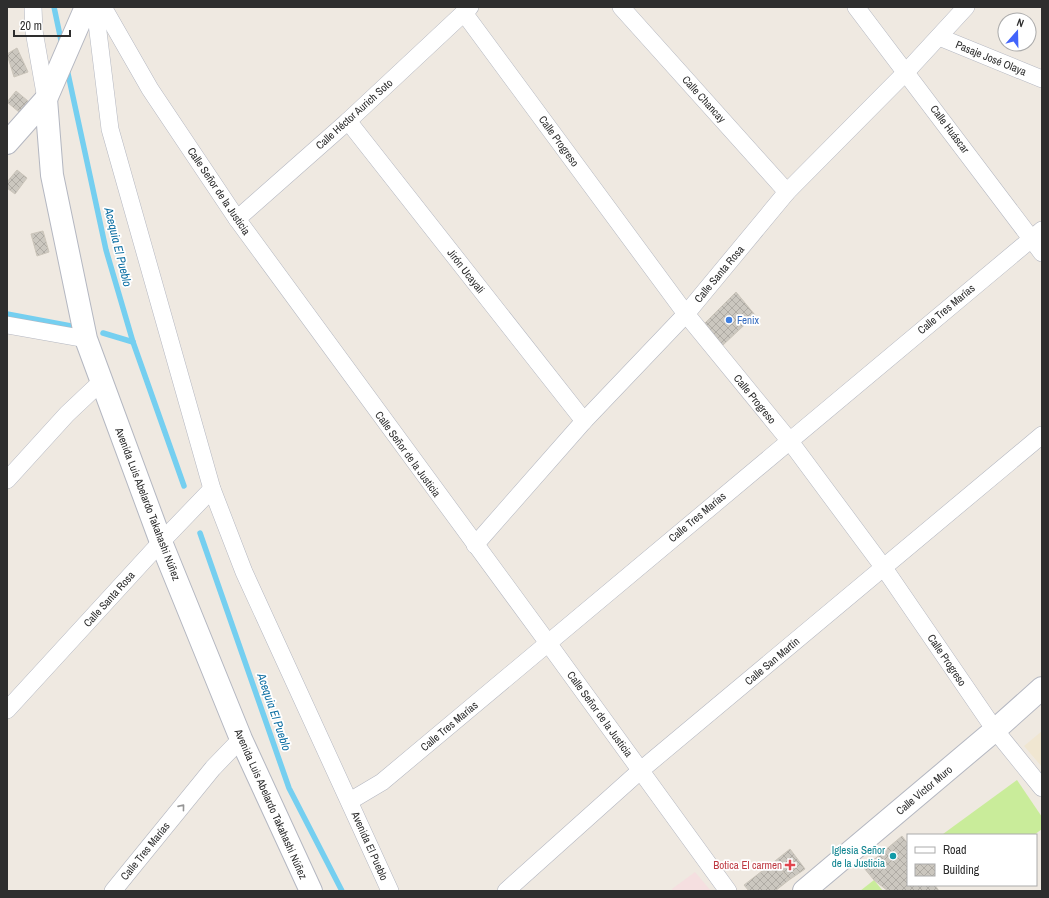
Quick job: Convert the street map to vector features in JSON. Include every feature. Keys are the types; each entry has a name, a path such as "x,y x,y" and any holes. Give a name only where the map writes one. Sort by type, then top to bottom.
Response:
{"street":[{"path":"33,7 34,31 46,99"},
{"path":"7,144 46,99 86,7"},
{"path":"95,7 110,129 212,489 244,572 350,801"},
{"name":"Calle Señor de la Justicia","path":"102,7 150,89 237,219 728,891"},
{"name":"Calle Chancay","path":"621,7 787,192"},
{"name":"Calle Huáscar","path":"856,7 1037,234 1042,253"},
{"name":"Calle Santa Rosa","path":"475,545 584,421 686,314 787,192 907,71 966,7"},
{"name":"Calle Héctor Aurich Soto","path":"237,219 348,121 467,10"},
{"name":"Calle Progreso","path":"467,10 686,314 789,440 884,568 995,730 1042,788"},
{"name":"Pasaje José Olaya","path":"939,37 1042,79"},
{"name":"Avenida Luis Abelardo Takahashi Núñez","path":"46,99 52,175 86,339 161,542 241,739 311,891"},
{"name":"Jirón Ucayali","path":"348,121 584,421"},
{"name":"Calle Tres Marías","path":"350,801 382,782 1037,234"},
{"path":"7,325 86,339"},
{"path":"7,480 67,414 102,381"},
{"name":"Calle San Martín","path":"506,891 641,770 1042,435"},
{"name":"Calle Santa Rosa","path":"7,710 161,542 212,489"},
{"name":"Calle Víctor Muro","path":"804,891 995,730 1042,688"},
{"name":"Calle Tres Marías","path":"113,891 213,768 241,739"},
{"name":"Avenida El Pueblo","path":"350,801 390,891"}],"shaded area":[{"path":"1042,731 1042,767 1024,746"},
{"path":"695,872 711,891 673,891 672,889"}],"green space":[{"path":"1017,780 1042,817 1042,829 1035,834 943,834"},
{"path":"874,880 883,891 860,891"}],"building":[{"path":"17,48 28,72 14,77 7,54"},
{"path":"16,91 28,101 19,112 7,102"},
{"path":"17,170 27,178 15,194 7,188 7,182"},
{"path":"43,231 49,252 37,256 31,234"},
{"name":"Fenix","path":"736,292 755,315 723,345 703,325"},
{"name":"Iglesia Señor de la Justicia","path":"902,836 907,843 907,886 936,886 939,891 888,891 874,880 864,868"},
{"name":"Botica El carmen","path":"790,849 805,869 789,880 775,861"},
{"path":"775,861 789,880 775,891 749,891 744,885"}],"waterway":[{"name":"Acequia El Pueblo","path":"54,7 62,45"},
{"name":"Acequia El Pueblo","path":"67,69 106,250 133,342 184,486"},
{"path":"7,314 71,326"},
{"path":"103,333 133,342"},
{"name":"Acequia El Pueblo","path":"200,533 289,788 342,891"}],"place":[{"name":"Fenix","path":"729,320"},
{"name":"Iglesia Señor de la Justicia","path":"893,856"},
{"name":"Botica El carmen","path":"790,865"}]}
